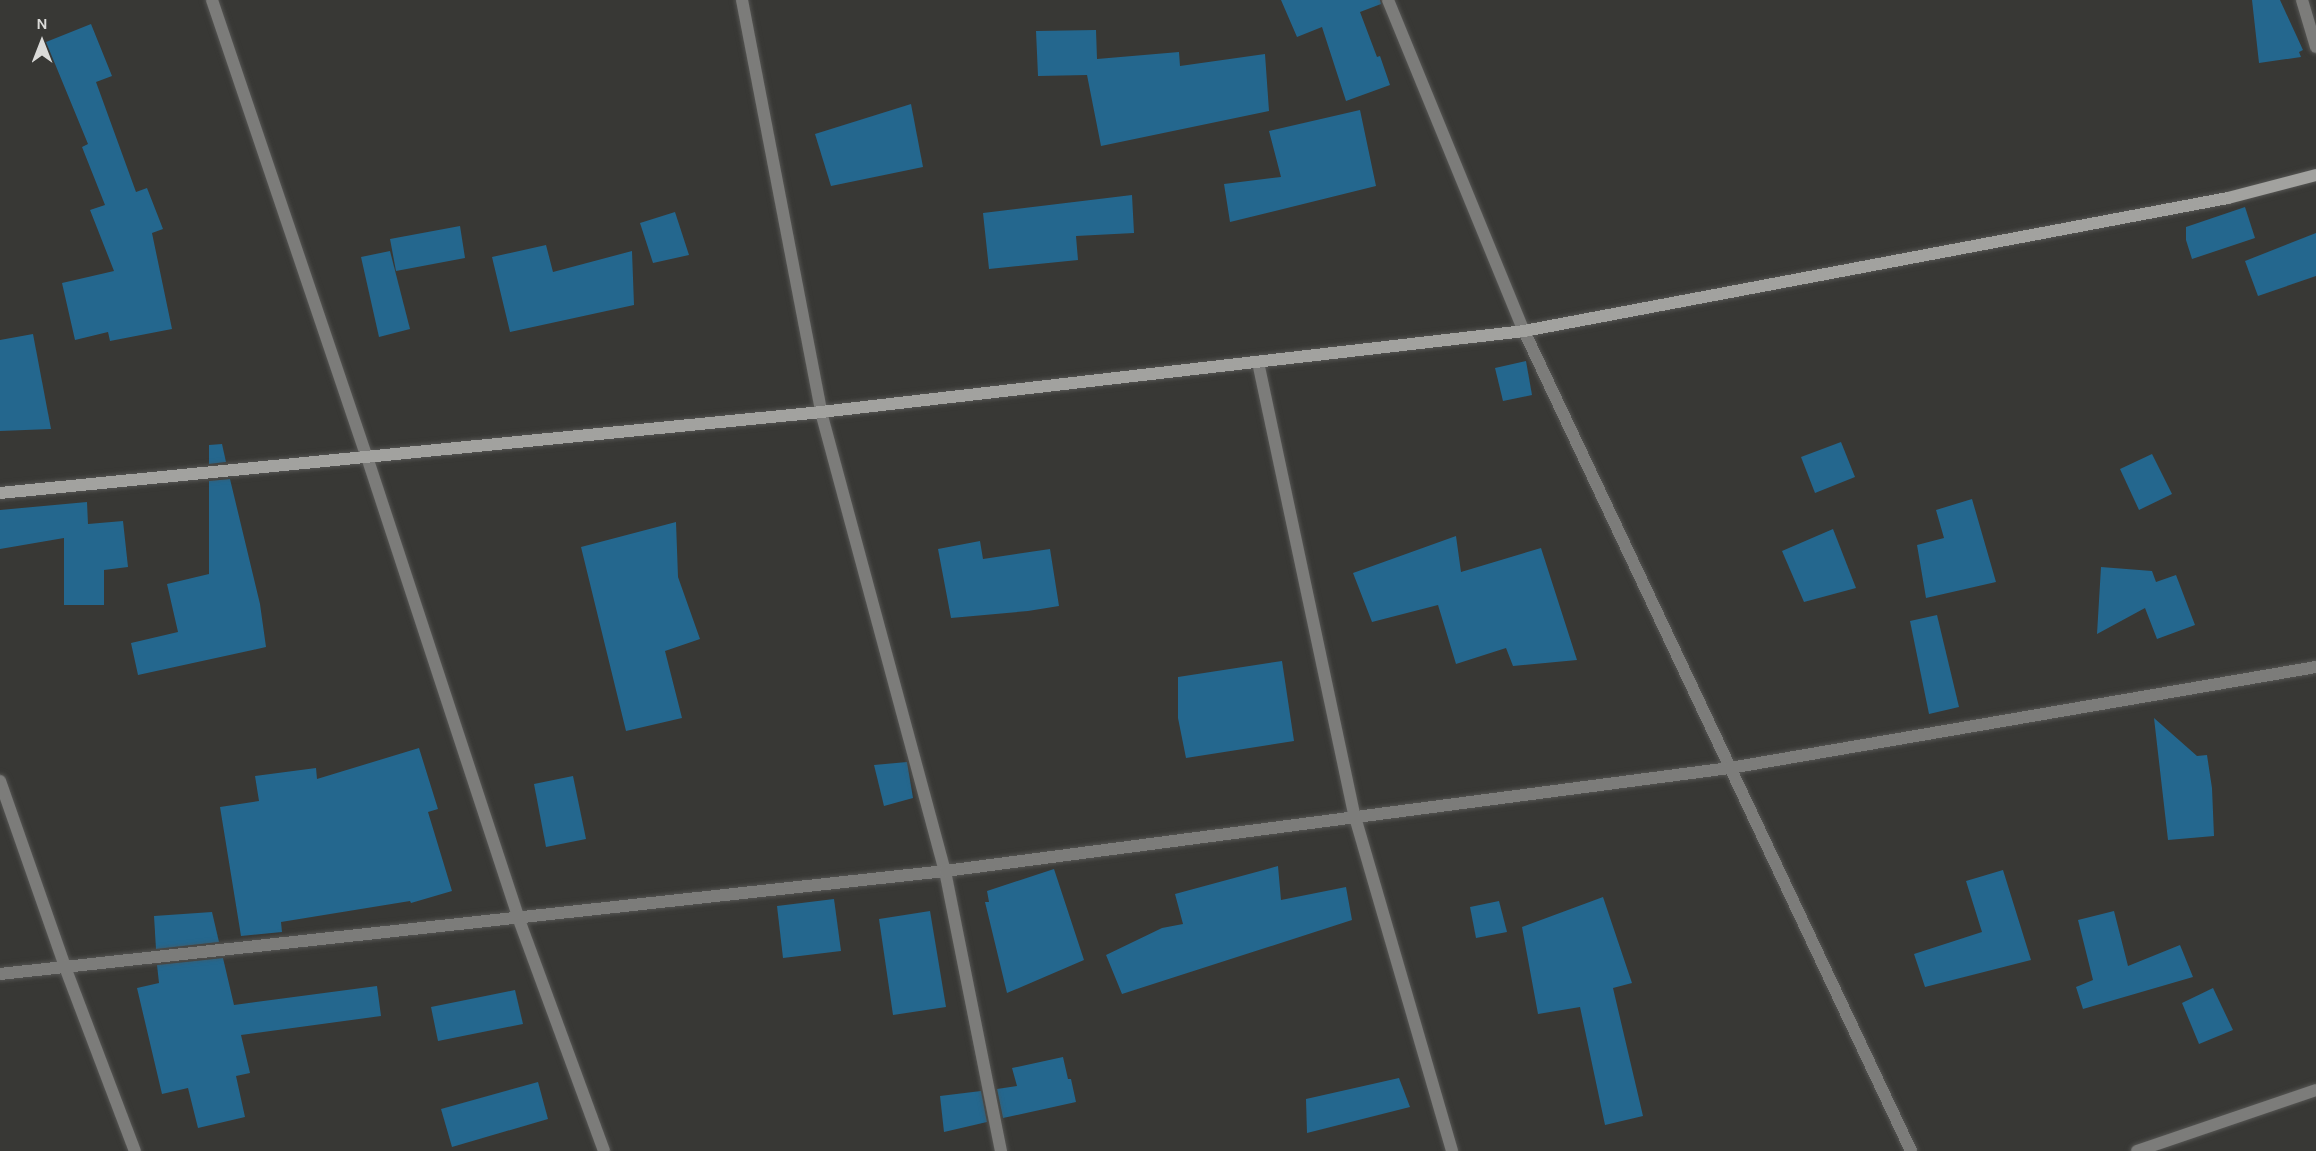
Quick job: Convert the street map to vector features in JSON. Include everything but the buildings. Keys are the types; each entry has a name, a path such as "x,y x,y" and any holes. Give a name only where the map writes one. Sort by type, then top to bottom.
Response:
{"main road":[{"path":"0,493 821,412 1524,331 2228,198 2316,175"}],"street":[{"path":"212,0 367,457 518,917 604,1151"},
{"path":"742,0 821,412 945,871 1001,1151"},
{"path":"1388,0 1524,331 1911,1151"},
{"path":"2302,0 2316,47"},
{"path":"1258,362 1355,818 1452,1151"},
{"path":"0,974 945,871 1355,818 1730,768 2316,667"},
{"path":"0,781 65,967 135,1151"},
{"path":"2137,1151 2316,1089"}]}
